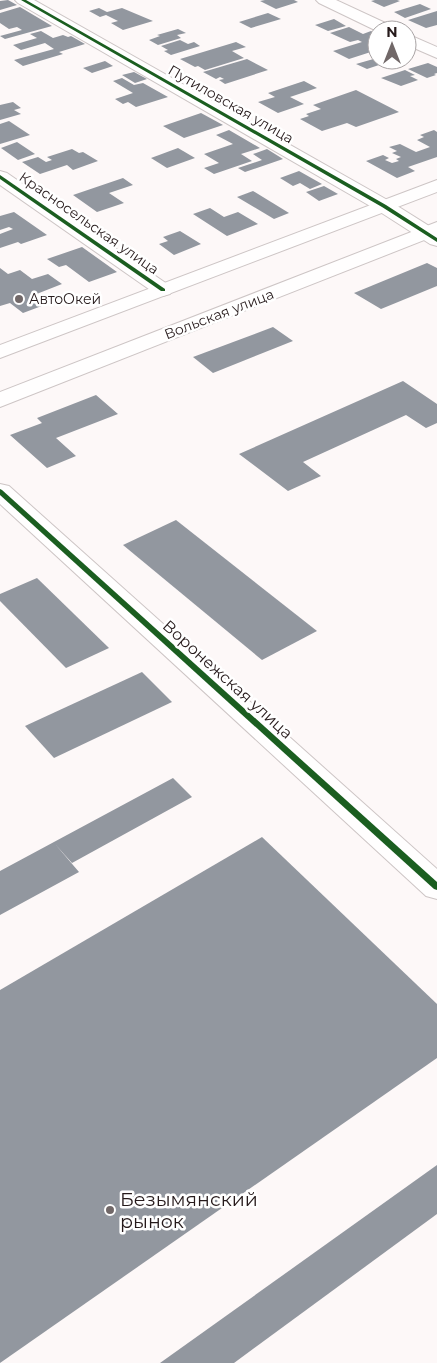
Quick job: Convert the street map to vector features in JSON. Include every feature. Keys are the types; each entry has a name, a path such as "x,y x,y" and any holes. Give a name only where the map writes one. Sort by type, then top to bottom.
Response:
{"street":[{"name":"Путиловская улица","path":"23,0 433,233"},
{"path":"324,0 367,20"},
{"path":"417,44 437,53"},
{"name":"Красносельская улица","path":"0,177 163,290"},
{"path":"0,352 437,186"},
{"name":"Вольская улица","path":"0,400 433,233"},
{"name":"Воронежская улица","path":"0,491 437,887"}],"building":[{"path":"8,0 17,5 0,10 0,1"},
{"path":"294,0 298,2 276,9 260,1"},
{"path":"371,1 400,1 384,7"},
{"path":"420,4 431,9 405,18 394,12"},
{"path":"20,7 52,26 5,39 0,36 22,30 17,27 9,29 0,23 0,13"},
{"path":"99,8 107,12 122,8 153,21 123,30 111,23 118,21 106,15 100,17 89,11"},
{"path":"437,11 437,25 426,28 417,24 417,20 408,20"},
{"path":"268,13 281,19 251,28 239,22"},
{"path":"334,19 346,26 328,31 315,25"},
{"path":"349,27 363,34 367,32 367,53 349,59 333,51 362,42 358,40 350,42 330,33"},
{"path":"178,29 186,33 177,35 181,38 158,45 149,40 160,36 157,35"},
{"path":"41,31 53,38 63,35 71,36 85,44 59,52 63,54 23,66 14,60 54,49 45,43 21,50 13,45 37,38 30,34"},
{"path":"180,40 188,44 194,42 200,46 171,55 164,51 168,50 161,46"},
{"path":"236,42 246,47 232,51 244,58 205,70 180,59"},
{"path":"247,59 268,70 225,84 219,80 224,79 220,77 216,79 203,72"},
{"path":"105,61 113,66 92,73 83,68"},
{"path":"367,61 367,69 356,64"},
{"path":"428,63 437,67 437,73 427,78 410,70 417,70 417,66"},
{"path":"405,70 415,75 410,76 418,80 401,86 381,78"},
{"path":"134,72 147,79 135,83 122,75"},
{"path":"122,78 134,85 143,83 168,97 136,107 128,102 123,104 115,99 133,93 113,81"},
{"path":"304,81 317,88 290,97 304,104 278,113 258,102 275,97 268,93"},
{"path":"356,90 399,112 356,127 347,123 322,131 300,119 309,116 306,114 321,109 313,105"},
{"path":"13,102 21,108 14,110 21,114 0,120 0,105"},
{"path":"201,113 223,125 184,138 163,126"},
{"path":"9,121 30,135 0,144 0,124"},
{"path":"229,130 260,148 241,154 252,161 214,174 204,168 219,163 204,154 233,144 216,135"},
{"path":"434,130 437,132 437,157 408,167 415,171 397,178 366,161 383,155 389,158 385,160 392,163 399,161 396,159 401,157 392,153 397,151 389,147 400,144 416,152 430,147 417,140 424,137 420,135"},
{"path":"17,142 35,154 18,160 1,148"},
{"path":"178,148 195,158 167,168 151,158"},
{"path":"72,149 79,153 83,152 98,161 73,170 67,165 40,174 22,162 38,157 46,162 52,160 47,157"},
{"path":"267,149 283,159 245,172 238,168 262,160 253,154"},
{"path":"299,171 322,184 310,189 300,183 293,186 280,178"},
{"path":"123,178 133,185 109,193 124,203 97,212 73,195"},
{"path":"324,186 338,194 319,201 306,192"},
{"path":"253,191 289,213 274,219 237,197"},
{"path":"210,208 224,217 238,212 258,224 227,236 193,214"},
{"path":"14,212 47,235 21,244 18,242 0,248 0,234 13,229 9,227 0,230 0,216"},
{"path":"180,231 201,244 174,255 159,244 168,241 163,237"},
{"path":"82,247 117,272 89,282 66,265 59,267 47,259"},
{"path":"427,263 437,268 437,286 381,309 354,293"},
{"path":"0,268 8,274 20,270 32,279 48,274 62,284 34,295 47,304 23,313 10,303 0,306"},
{"path":"273,327 293,341 213,373 193,357"},
{"path":"403,381 437,404 437,423 426,428 406,415 303,462 321,476 288,491 239,454"},
{"path":"96,395 118,414 56,438 76,456 47,468 10,435 42,423 37,418"},
{"path":"176,520 317,631 262,660 123,545"},
{"path":"37,578 109,648 66,668 0,601 0,594"},
{"path":"142,672 172,702 54,758 25,726"},
{"path":"173,778 192,797 72,863 55,844 79,872 0,915 0,871"},
{"name":"Безымянский рынок","path":"262,837 437,1004 437,1058 0,1363 0,990"},
{"path":"437,1165 437,1214 234,1363 160,1363"}],"cycle path":[{"path":"23,0 384,206 437,240"},
{"path":"0,177 163,290"},
{"path":"0,491 437,887"}],"place":[{"name":"АвтоОкей","path":"19,299"},
{"name":"Безымянский рынок","path":"110,1210"}]}
